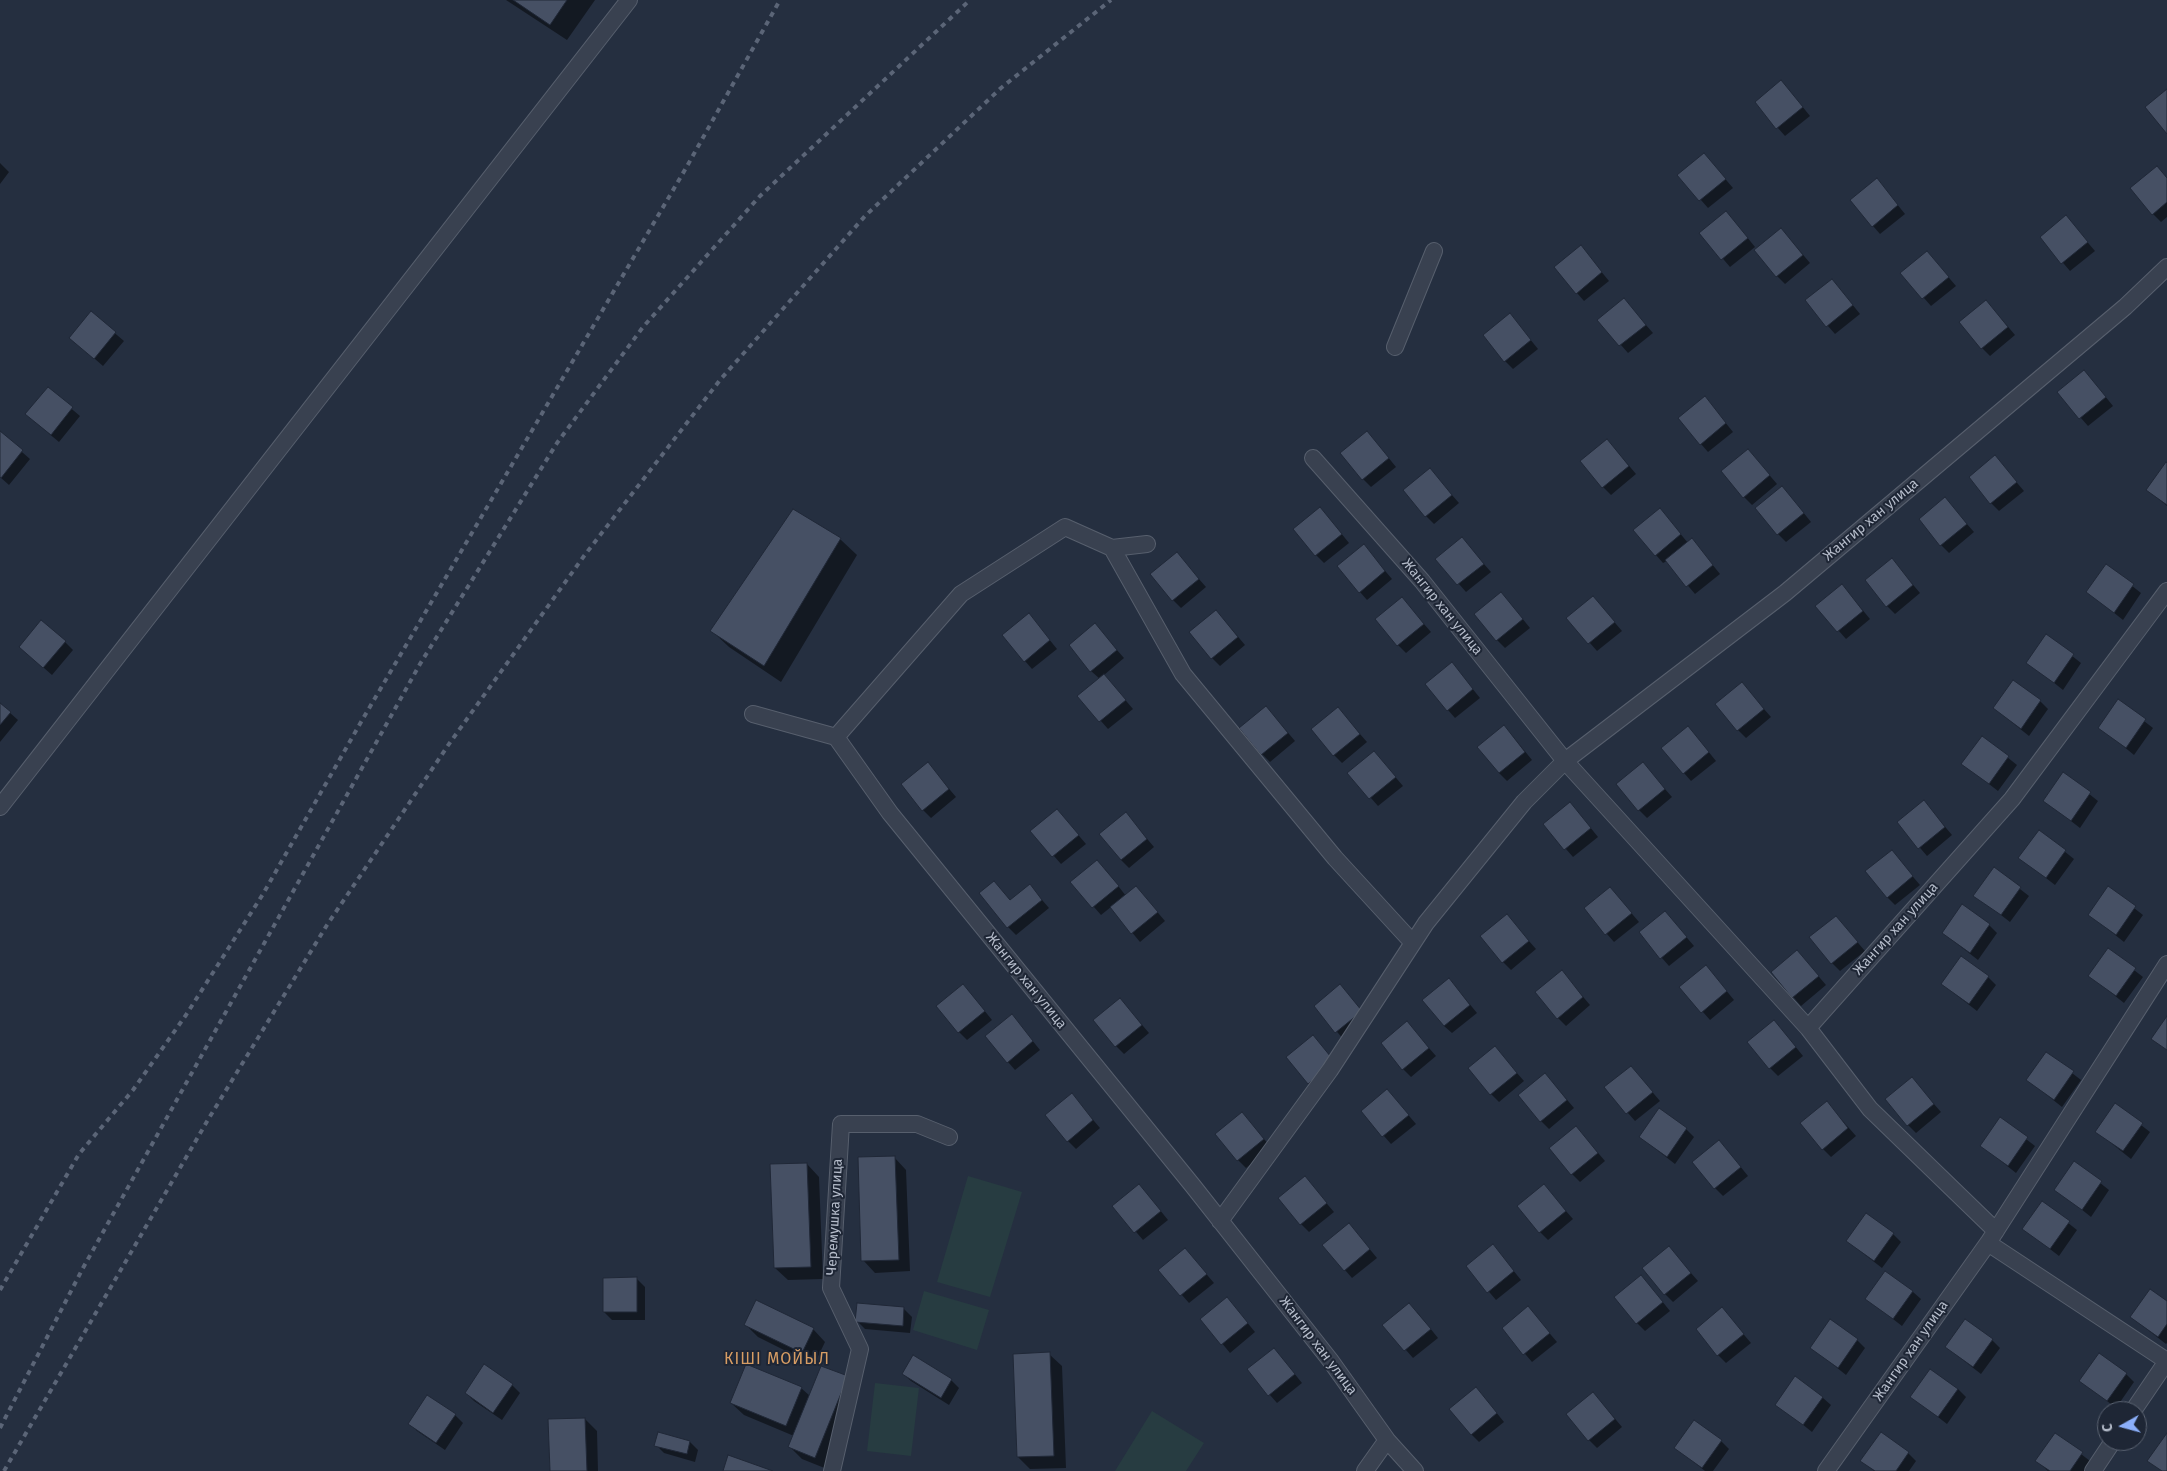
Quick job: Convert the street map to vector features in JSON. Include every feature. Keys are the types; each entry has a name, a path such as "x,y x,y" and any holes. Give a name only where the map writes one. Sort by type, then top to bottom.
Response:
{"street":[{"path":"0,807 629,0"},
{"path":"1395,347 1434,251"},
{"name":"Жангир хан улица","path":"1220,1221 1330,1070 1426,923 1524,802 1566,761 1785,593 2125,307 2167,267"},
{"name":"Жангир хан улица","path":"1313,458 1422,582 1566,761 1808,1028 1870,1109 1992,1237"},
{"path":"753,714 836,737 961,594 1065,527 1112,548 1147,544"},
{"path":"1112,548 1183,674 1335,858 1413,943"},
{"name":"Жангир хан улица","path":"1808,1028 2012,799 2167,592"},
{"name":"Жангир хан улица","path":"836,737 890,813 1220,1221 1330,1360 1387,1440 1416,1471"},
{"name":"Жангир хан улица","path":"1826,1471 1992,1237 2167,964"},
{"name":"Черемушка улица","path":"832,1471 860,1349 831,1288 841,1124 917,1124 949,1137"},
{"path":"1992,1237 2167,1361 2140,1401"},
{"path":"1365,1471 1387,1440"},
{"path":"2093,1471 2106,1451"}],"green space":[{"path":"968,1176 1022,1192 990,1297 937,1282"},
{"path":"924,1291 989,1310 977,1350 913,1330"},
{"path":"875,1383 919,1388 911,1456 867,1451"},
{"path":"1152,1411 1204,1443 1186,1471 1115,1471"}],"building":[{"path":"513,0 567,0 550,25"},
{"path":"1781,80 1803,107 1776,129 1755,102"},
{"path":"2167,89 2167,134 2145,107"},
{"path":"1704,153 1726,179 1699,201 1677,175"},
{"path":"2157,166 2167,178 2167,202 2152,215 2130,188"},
{"path":"1877,178 1898,205 1872,227 1850,200"},
{"path":"1726,211 1748,238 1721,260 1699,233"},
{"path":"2066,215 2088,242 2061,264 2040,237"},
{"path":"1781,228 1803,255 1776,277 1754,250"},
{"path":"1581,245 1602,272 1576,294 1554,267"},
{"path":"1927,251 1949,277 1922,299 1900,273"},
{"path":"1832,279 1853,305 1826,327 1805,300"},
{"path":"1624,298 1646,325 1619,346 1597,320"},
{"path":"1986,300 2008,327 1981,349 1959,322"},
{"path":"91,311 116,332 94,359 69,338"},
{"path":"1510,313 1531,340 1504,362 1483,335"},
{"path":"2084,370 2106,397 2079,419 2057,392"},
{"path":"48,387 73,407 51,435 25,414"},
{"path":"1705,396 1726,423 1700,445 1678,418"},
{"path":"0,431 23,450 1,478 0,477"},
{"path":"1367,431 1389,458 1362,480 1340,453"},
{"path":"1607,439 1629,466 1602,488 1580,461"},
{"path":"1748,449 1770,475 1743,498 1721,471"},
{"path":"1995,455 2017,482 1990,504 1969,477"},
{"path":"2167,463 2167,505 2146,490"},
{"path":"1430,468 1452,495 1425,517 1403,490"},
{"path":"1782,486 1804,513 1777,535 1755,508"},
{"path":"1945,497 1967,524 1940,546 1919,519"},
{"path":"1320,507 1342,534 1315,556 1293,529"},
{"path":"1660,508 1681,534 1655,556 1633,530"},
{"path":"793,509 841,538 764,666 710,631"},
{"path":"1462,537 1484,564 1457,585 1435,559"},
{"path":"1692,538 1713,565 1686,587 1665,560"},
{"path":"1364,544 1385,571 1359,593 1337,566"},
{"path":"1177,552 1199,579 1172,601 1150,574"},
{"path":"1892,558 1913,585 1886,607 1865,580"},
{"path":"2106,564 2134,584 2114,613 2086,592"},
{"path":"1842,584 1863,611 1837,632 1815,606"},
{"path":"1501,592 1523,619 1496,641 1474,614"},
{"path":"1593,596 1615,622 1588,644 1566,618"},
{"path":"1402,597 1424,624 1397,646 1375,619"},
{"path":"1216,610 1238,637 1211,659 1189,632"},
{"path":"1029,613 1050,640 1024,662 1002,635"},
{"path":"41,620 66,641 43,668 19,647"},
{"path":"1095,623 1117,650 1090,672 1069,645"},
{"path":"2046,634 2074,654 2054,683 2026,663"},
{"path":"1452,662 1473,689 1447,711 1425,684"},
{"path":"1104,674 1126,700 1099,722 1077,696"},
{"path":"2013,680 2041,700 2021,729 1993,708"},
{"path":"1742,682 1764,709 1737,731 1715,704"},
{"path":"2118,699 2146,719 2126,748 2098,728"},
{"path":"0,703 11,712 0,725"},
{"path":"1266,706 1288,733 1261,755 1239,728"},
{"path":"1338,707 1360,734 1333,756 1311,729"},
{"path":"1504,725 1525,752 1499,773 1477,747"},
{"path":"1688,726 1709,752 1683,774 1661,748"},
{"path":"1982,736 2009,756 1989,784 1961,764"},
{"path":"1374,751 1396,777 1369,799 1347,773"},
{"path":"928,762 949,789 922,811 901,784"},
{"path":"1643,762 1665,789 1638,811 1616,784"},
{"path":"2063,772 2091,792 2071,821 2043,801"},
{"path":"1924,800 1945,827 1918,849 1897,822"},
{"path":"1570,802 1591,828 1564,850 1543,824"},
{"path":"1057,809 1079,835 1052,857 1030,831"},
{"path":"1126,812 1147,839 1121,860 1099,834"},
{"path":"2039,830 2066,850 2046,878 2018,858"},
{"path":"1892,850 1913,876 1887,898 1865,871"},
{"path":"1097,860 1119,886 1092,908 1070,882"},
{"path":"1994,867 2021,887 2001,915 1973,896"},
{"path":"994,881 1010,900 1030,884 1042,900 1007,928 979,893"},
{"path":"1136,886 1158,912 1131,934 1110,907"},
{"path":"2108,886 2136,906 2116,935 2088,915"},
{"path":"1610,887 1632,913 1605,935 1584,908"},
{"path":"1962,904 1990,924 1970,953 1942,933"},
{"path":"1665,911 1687,937 1660,959 1639,932"},
{"path":"1507,914 1529,941 1502,963 1480,936"},
{"path":"1836,916 1858,942 1831,964 1809,937"},
{"path":"2108,948 2136,968 2116,996 2088,976"},
{"path":"1797,950 1819,976 1792,998 1771,972"},
{"path":"1961,956 1989,976 1969,1004 1941,984"},
{"path":"1706,965 1727,991 1701,1013 1679,987"},
{"path":"1562,970 1583,997 1557,1019 1535,992"},
{"path":"1449,978 1470,1005 1444,1026 1422,1000"},
{"path":"963,984 985,1011 958,1033 936,1006"},
{"path":"1340,984 1362,1011 1335,1033 1314,1006"},
{"path":"1120,998 1142,1025 1115,1047 1093,1020"},
{"path":"1012,1014 1033,1041 1007,1063 985,1036"},
{"path":"2167,1016 2167,1050 2151,1039"},
{"path":"1774,1020 1796,1047 1769,1069 1747,1042"},
{"path":"1407,1021 1429,1048 1402,1070 1381,1043"},
{"path":"1313,1035 1335,1062 1308,1084 1286,1057"},
{"path":"1495,1046 1517,1073 1490,1095 1468,1068"},
{"path":"2046,1052 2074,1071 2054,1100 2026,1080"},
{"path":"1631,1066 1653,1092 1626,1114 1604,1087"},
{"path":"1545,1073 1567,1100 1540,1122 1518,1095"},
{"path":"1912,1077 1934,1104 1907,1126 1885,1099"},
{"path":"1387,1089 1409,1115 1382,1137 1361,1111"},
{"path":"1072,1093 1093,1120 1067,1142 1045,1115"},
{"path":"1827,1101 1848,1128 1822,1150 1800,1123"},
{"path":"2115,1103 2143,1123 2123,1151 2095,1132"},
{"path":"1659,1108 1687,1128 1667,1157 1639,1137"},
{"path":"1242,1112 1264,1139 1237,1161 1215,1134"},
{"path":"2000,1117 2028,1137 2008,1166 1980,1146"},
{"path":"1576,1126 1598,1153 1571,1175 1549,1148"},
{"path":"1719,1140 1741,1167 1714,1189 1692,1162"},
{"path":"895,1156 899,1260 861,1261 858,1157"},
{"path":"2074,1161 2102,1181 2082,1210 2054,1190"},
{"path":"807,1163 811,1267 774,1268 770,1164"},
{"path":"1305,1176 1327,1203 1300,1225 1278,1198"},
{"path":"1139,1184 1161,1211 1134,1233 1112,1206"},
{"path":"1544,1184 1566,1211 1539,1233 1517,1206"},
{"path":"2042,1201 2070,1221 2050,1249 2022,1229"},
{"path":"1866,1213 1894,1233 1874,1261 1846,1241"},
{"path":"1349,1223 1370,1249 1344,1271 1322,1245"},
{"path":"1493,1244 1514,1271 1487,1293 1466,1266"},
{"path":"1669,1246 1691,1273 1664,1295 1642,1268"},
{"path":"1185,1248 1207,1274 1180,1296 1158,1270"},
{"path":"1885,1271 1913,1291 1893,1319 1865,1299"},
{"path":"1641,1275 1663,1302 1636,1324 1614,1297"},
{"path":"637,1277 637,1312 603,1312 603,1278"},
{"path":"2150,1289 2167,1301 2167,1324 2158,1337 2130,1317"},
{"path":"1227,1297 1248,1323 1221,1345 1200,1319"},
{"path":"756,1300 814,1328 802,1353 744,1325"},
{"path":"857,1303 904,1307 903,1326 855,1322"},
{"path":"1409,1303 1431,1329 1404,1351 1382,1325"},
{"path":"1528,1306 1550,1333 1523,1355 1502,1328"},
{"path":"1722,1307 1744,1334 1717,1356 1696,1329"},
{"path":"1830,1319 1858,1339 1838,1368 1810,1348"},
{"path":"1965,1319 1993,1339 1973,1367 1945,1347"},
{"path":"1274,1348 1295,1374 1268,1396 1247,1369"},
{"path":"1050,1352 1054,1456 1017,1457 1013,1354"},
{"path":"2099,1353 2127,1373 2107,1401 2079,1381"},
{"path":"913,1355 952,1379 941,1398 902,1374"},
{"path":"484,1364 513,1384 493,1413 465,1393"},
{"path":"746,1364 802,1387 786,1426 730,1403"},
{"path":"821,1366 848,1376 815,1458 788,1447"},
{"path":"1930,1369 1958,1389 1938,1417 1910,1397"},
{"path":"1795,1376 1823,1397 1803,1425 1775,1405"},
{"path":"1476,1387 1497,1413 1471,1435 1449,1409"},
{"path":"1593,1392 1615,1419 1588,1441 1566,1414"},
{"path":"427,1395 456,1414 436,1443 408,1424"},
{"path":"585,1418 587,1471 550,1471 548,1419"},
{"path":"1694,1420 1722,1440 1702,1468 1674,1448"},
{"path":"658,1432 690,1441 687,1454 654,1446"},
{"path":"1881,1432 1909,1452 1896,1471 1875,1471 1860,1461"},
{"path":"2055,1433 2083,1452 2070,1471 2050,1471 2035,1461"},
{"path":"2167,1433 2167,1471 2162,1471 2147,1461"},
{"path":"728,1455 773,1471 723,1471"}],"railway":[{"path":"0,1290 79,1154 133,1090 186,1015 263,894 361,722 686,168 780,0"},
{"path":"0,1428 83,1268 420,664 557,443 643,327 760,196 970,0"},
{"path":"4,1471 209,1118 327,925 449,744 584,556 720,380 865,216 1001,88 1111,0"}],"district":[{"name":"КІШІ МОЙЫЛ","path":"777,1360"}]}
